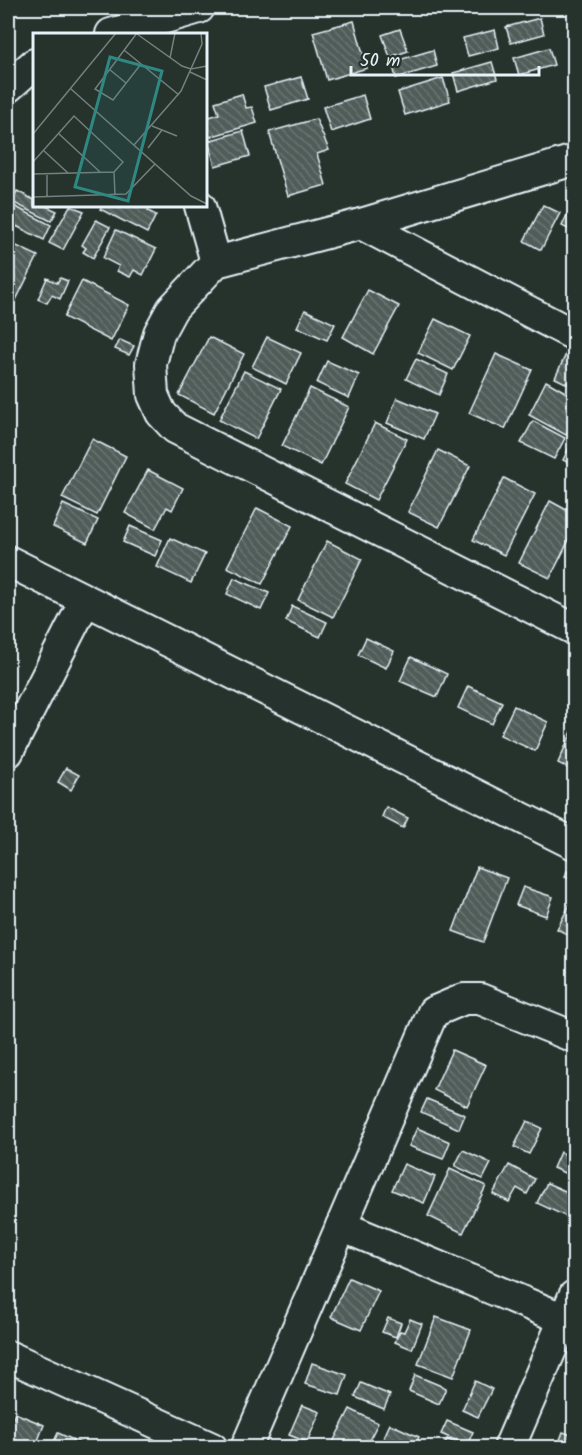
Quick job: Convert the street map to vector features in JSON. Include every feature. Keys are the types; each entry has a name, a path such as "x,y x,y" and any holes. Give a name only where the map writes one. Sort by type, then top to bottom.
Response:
{"street":[{"path":"117,33 149,28 199,8"},
{"path":"8,87 33,65"},
{"path":"574,160 361,224 216,262 172,309 159,333 151,364 153,395 161,413 175,428 574,629"},
{"path":"200,207 216,262"},
{"path":"361,224 574,335"},
{"path":"8,561 574,844"},
{"path":"8,752 85,601"},
{"path":"246,1448 433,1012 464,999 480,999 574,1037"},
{"path":"341,1226 569,1307 509,1448"},
{"path":"8,1356 212,1448"}],"building":[{"path":"540,18 544,34 511,43 506,27"},
{"path":"354,21 367,68 327,80 313,32"},
{"path":"400,29 408,51 390,57 382,35"},
{"path":"495,30 499,48 468,56 463,38"},
{"path":"549,48 554,65 519,75 514,58"},
{"path":"433,50 437,66 396,78 392,62"},
{"path":"492,62 497,79 458,91 453,73"},
{"path":"301,77 308,99 271,110 264,87"},
{"path":"443,78 450,101 405,115 398,92"},
{"path":"242,94 246,108 252,107 257,123 207,138 207,118 219,114 215,102"},
{"path":"363,95 370,119 331,132 323,107"},
{"path":"316,119 329,150 317,154 326,185 288,196 269,132"},
{"path":"243,131 250,156 215,166 208,141"},
{"path":"17,191 33,199 33,207 48,207 57,211 51,221 12,202"},
{"path":"574,203 574,232 562,226"},
{"path":"10,204 51,225 44,240 8,222"},
{"path":"543,205 560,213 541,250 524,241"},
{"path":"69,207 84,211 63,250 49,243"},
{"path":"101,207 150,207 148,211 156,215 147,233 100,209"},
{"path":"96,220 110,227 93,258 83,252 86,248 82,245"},
{"path":"116,230 156,249 143,275 134,270 130,277 117,271 119,266 103,258"},
{"path":"8,242 38,256 16,300 8,296"},
{"path":"47,278 57,283 60,278 68,281 60,299 52,295 47,303 38,299"},
{"path":"82,281 129,305 111,341 64,317"},
{"path":"368,290 399,306 373,354 343,337"},
{"path":"305,310 335,324 327,340 297,327"},
{"path":"435,319 470,336 453,370 418,353"},
{"path":"209,337 244,354 214,413 179,395"},
{"path":"267,337 301,353 286,384 252,367"},
{"path":"120,340 134,346 129,355 115,349"},
{"path":"567,352 574,356 574,387 555,378"},
{"path":"496,354 532,370 505,429 469,413"},
{"path":"416,359 448,374 439,395 406,379"},
{"path":"327,361 359,375 349,398 317,383"},
{"path":"244,371 281,389 256,439 219,420"},
{"path":"546,381 574,397 574,419 566,435 529,415"},
{"path":"310,388 349,407 321,465 282,446"},
{"path":"397,398 435,414 424,439 387,423"},
{"path":"533,421 565,438 554,459 521,443"},
{"path":"375,423 407,439 376,500 345,484"},
{"path":"92,439 126,456 97,515 62,498"},
{"path":"570,446 574,448 573,465 563,460"},
{"path":"438,450 470,466 439,527 408,512"},
{"path":"148,470 183,488 172,510 167,507 155,529 125,513"},
{"path":"504,478 535,494 504,555 473,540"},
{"path":"550,501 574,514 574,530 550,578 519,563"},
{"path":"63,504 98,520 87,543 53,527"},
{"path":"257,508 292,526 262,584 227,567"},
{"path":"130,526 162,540 155,556 123,542"},
{"path":"170,538 205,554 191,583 157,567"},
{"path":"327,541 362,559 333,617 298,600"},
{"path":"234,578 269,593 261,610 227,594"},
{"path":"292,606 327,622 320,637 286,621"},
{"path":"366,638 394,651 386,668 358,655"},
{"path":"411,657 447,674 437,697 400,681"},
{"path":"468,686 502,702 492,724 458,708"},
{"path":"514,706 548,722 535,751 500,735"},
{"path":"574,727 574,771 558,763"},
{"path":"66,768 79,775 71,790 58,782"},
{"path":"386,807 408,818 403,828 382,817"},
{"path":"477,867 507,878 483,942 453,931"},
{"path":"567,871 574,873 574,881 565,877"},
{"path":"523,887 553,897 546,916 516,905"},
{"path":"569,906 574,909 574,938 557,929"},
{"path":"452,1050 486,1065 467,1106 434,1090"},
{"path":"427,1099 465,1115 459,1129 421,1112"},
{"path":"527,1121 542,1128 529,1154 514,1147"},
{"path":"417,1128 450,1142 443,1159 409,1146"},
{"path":"463,1150 491,1163 483,1179 455,1166"},
{"path":"560,1152 574,1158 574,1177 553,1168"},
{"path":"404,1164 435,1177 424,1203 392,1190"},
{"path":"509,1165 535,1179 527,1194 517,1188 509,1202 493,1194"},
{"path":"450,1169 486,1186 463,1233 428,1216"},
{"path":"547,1183 574,1195 567,1217 537,1203"},
{"path":"349,1278 379,1291 361,1330 331,1317"},
{"path":"436,1317 471,1330 453,1377 418,1364"},
{"path":"388,1318 401,1323 396,1337 382,1332"},
{"path":"410,1319 422,1324 412,1349 395,1342 400,1331 404,1332"},
{"path":"312,1363 347,1375 340,1395 305,1384"},
{"path":"415,1375 446,1388 439,1404 409,1391"},
{"path":"475,1381 492,1389 478,1417 462,1410"},
{"path":"361,1383 390,1395 384,1409 355,1397"},
{"path":"302,1405 320,1412 307,1442 289,1435"},
{"path":"350,1409 378,1423 365,1448 330,1448"},
{"path":"15,1413 44,1425 35,1448 21,1448 8,1442 8,1432"},
{"path":"447,1421 473,1432 467,1445 441,1434"},
{"path":"390,1424 419,1437 414,1448 379,1448"},
{"path":"563,1432 574,1436 574,1448 557,1448"},
{"path":"58,1433 89,1447 89,1448 51,1448"},
{"path":"447,1439 465,1448 443,1448"}]}
